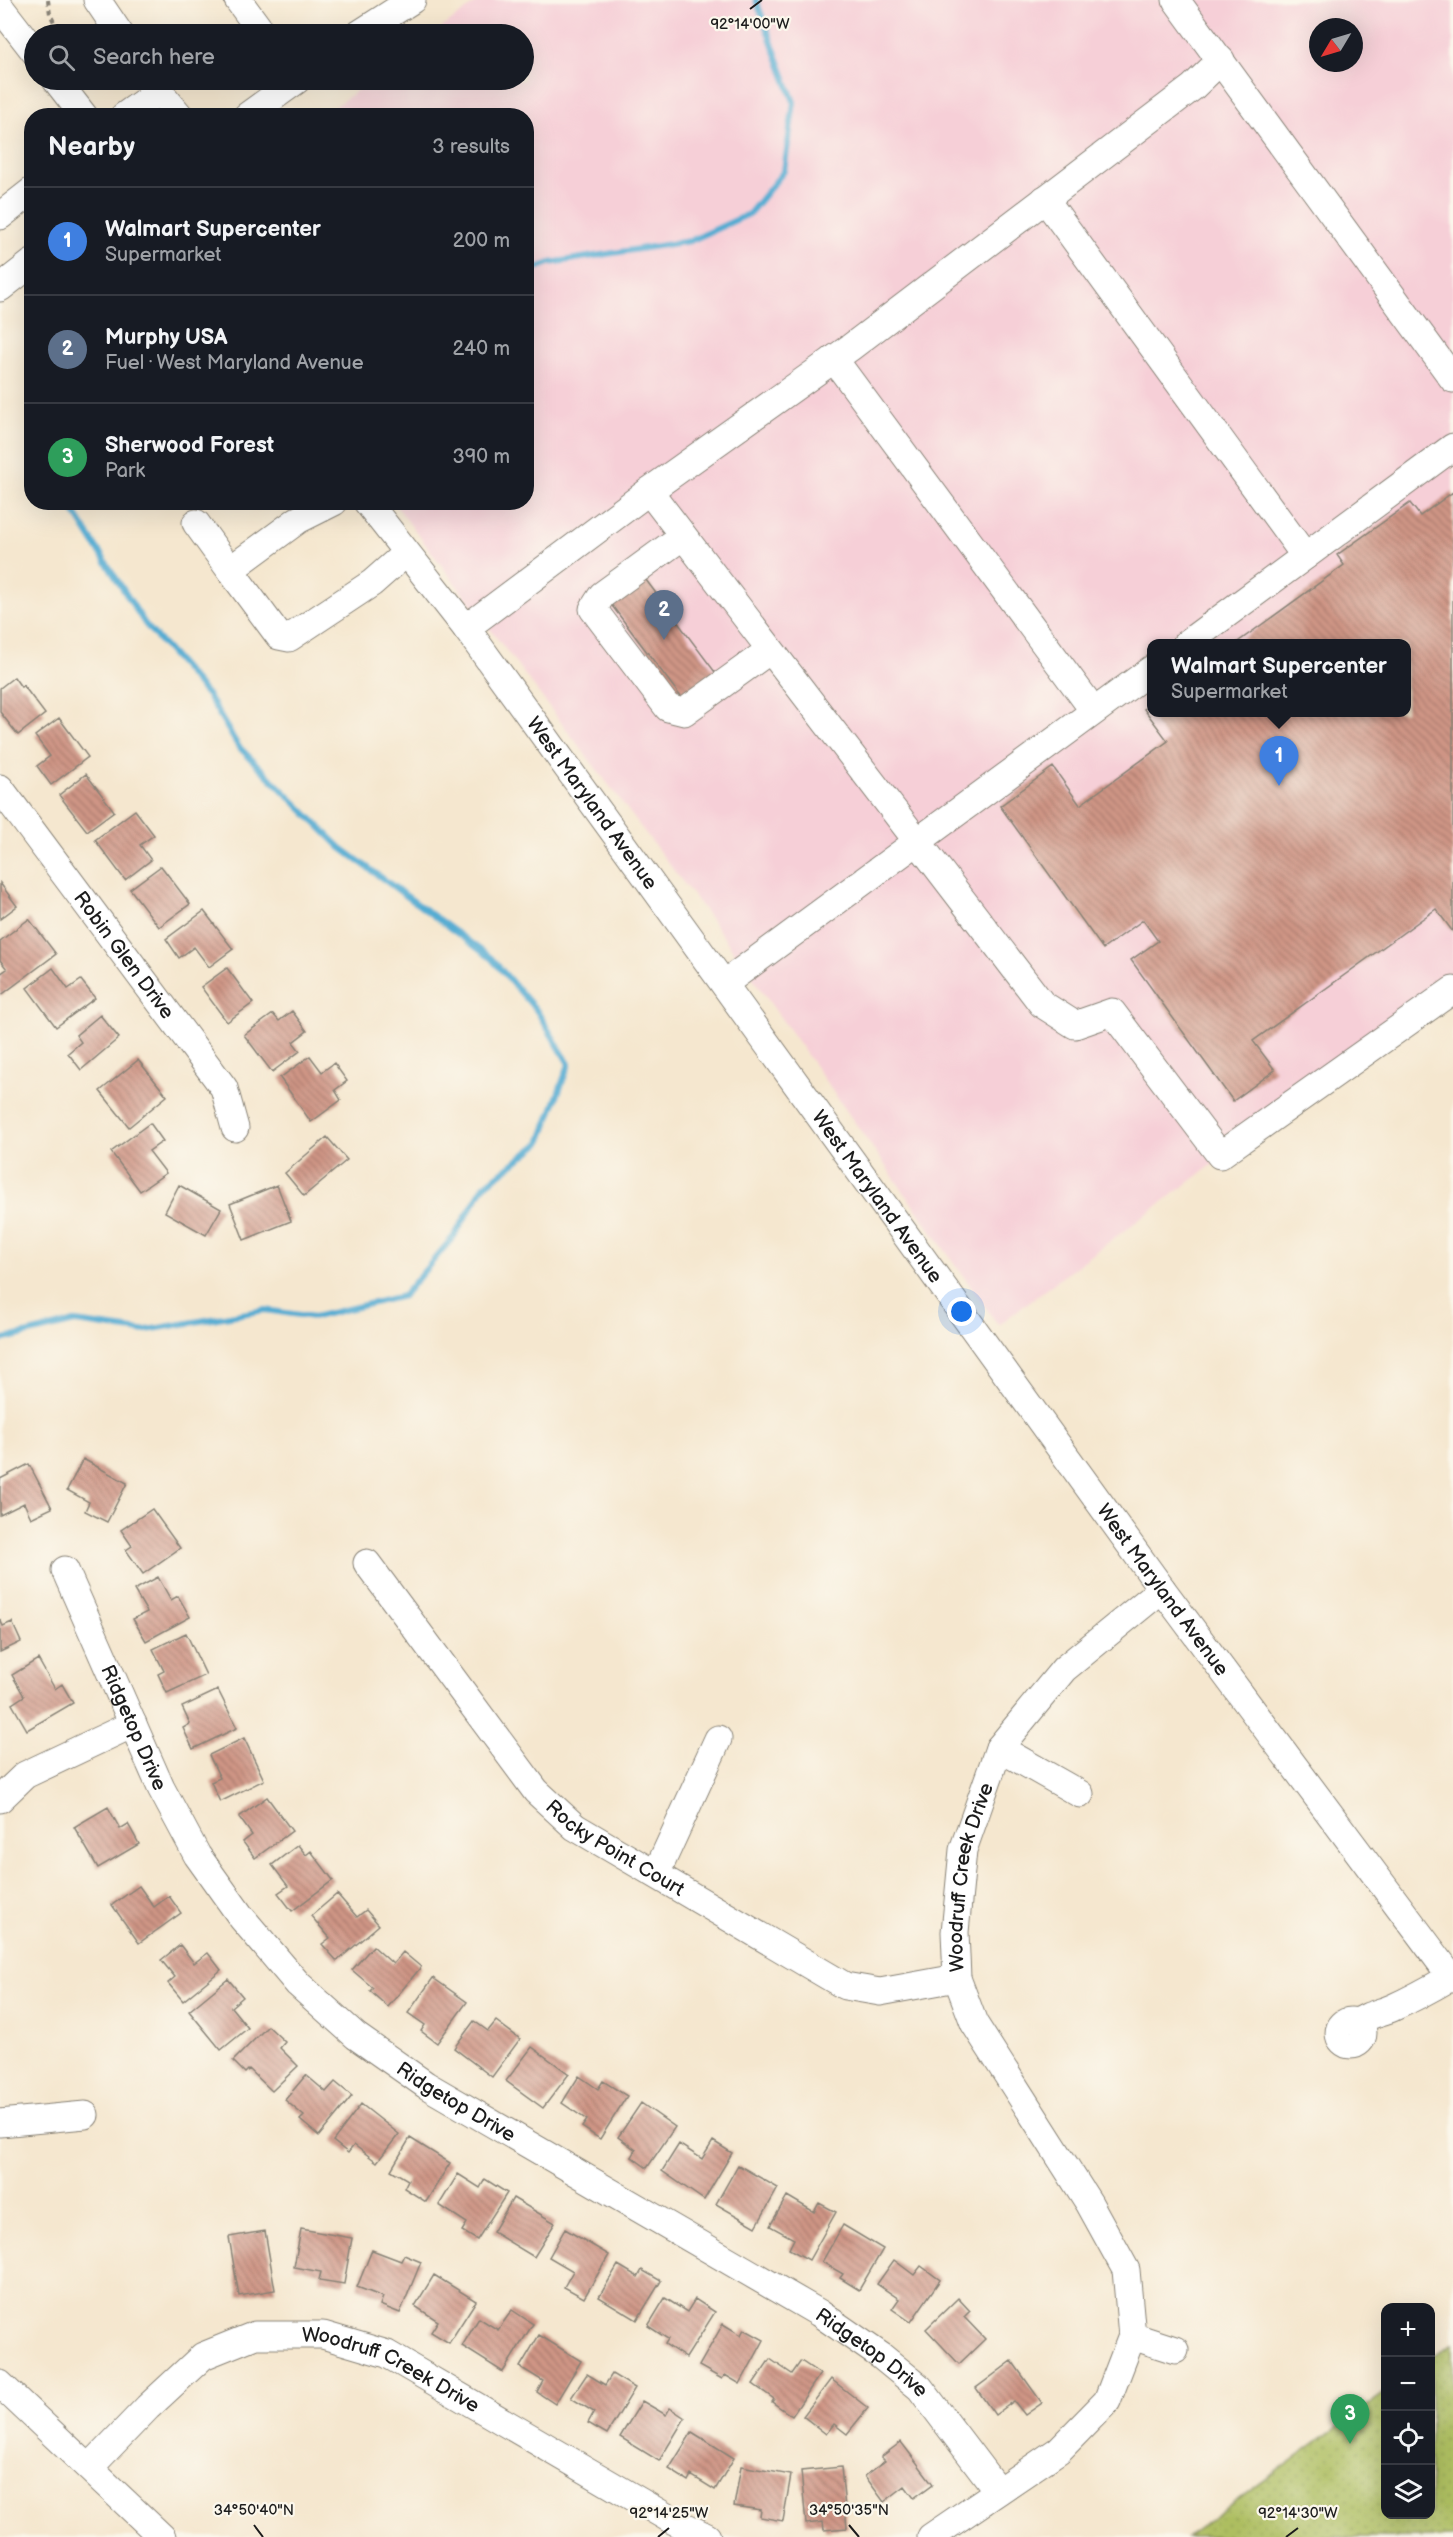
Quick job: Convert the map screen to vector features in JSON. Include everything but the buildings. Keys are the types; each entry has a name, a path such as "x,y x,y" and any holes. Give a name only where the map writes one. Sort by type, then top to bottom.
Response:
{"street":[{"path":"97,0 113,24"},
{"path":"238,0 256,24"},
{"path":"375,24 412,0"},
{"path":"1176,0 1453,379"},
{"path":"0,7 24,38"},
{"path":"466,628 649,491 834,359 1193,87 1221,60"},
{"path":"64,90 78,108"},
{"path":"132,108 150,90"},
{"path":"159,90 174,108"},
{"path":"258,108 282,90"},
{"path":"0,216 24,196"},
{"path":"1045,199 1305,556"},
{"path":"0,288 24,269"},
{"path":"834,359 1094,711"},
{"path":"1193,639 1453,447"},
{"path":"649,491 1042,1004 1075,1025 1112,1012 1220,1155 1453,990"},
{"path":"230,570 298,520 318,510"},
{"name":"West Maryland Avenue","path":"374,510 466,628 1162,1589 1452,1978"},
{"path":"196,523 279,636 289,638 372,583 406,553"},
{"path":"683,536 602,595 593,609 668,708 684,712 770,650"},
{"path":"725,983 1147,673"},
{"name":"Robin Glen Drive","path":"0,788 224,1088 235,1128"},
{"name":"Rocky Point Court","path":"367,1563 536,1791 575,1827 845,1986 880,1992 957,1978"},
{"name":"Ridgetop Drive","path":"66,1570 161,1788 197,1855 242,1918 298,1984 356,2036 426,2085 819,2313 881,2356 920,2388 998,2491"},
{"name":"Woodruff Creek Drive","path":"931,2537 1059,2450 1107,2401 1132,2336 1126,2270 1089,2203 974,2023 957,1978 956,1932 963,1850 999,1748 1064,1669 1162,1589"},
{"path":"0,1799 25,1775 133,1724"},
{"path":"656,1874 718,1739"},
{"path":"999,1748 1080,1794"},
{"path":"1357,2023 1361,2019 1390,2009 1452,1978"},
{"path":"0,2123 85,2115"},
{"name":"Woodruff Creek Drive","path":"90,2467 148,2407 203,2356 255,2335 323,2335 387,2354 670,2519 707,2537"},
{"path":"1132,2336 1175,2350"},
{"path":"0,2384 162,2537"}],"path":[{"path":"48,0 54,24"}],"shaded area":[{"path":"480,0 1452,0 1453,2 1453,985 998,1325 710,918 399,510 534,510 534,108 333,108 357,90 534,90 534,24 447,24"}],"green space":[{"path":"1453,2343 1453,2537 1187,2537 1381,2395 1381,2519 1435,2519 1435,2356"}],"waterway":[{"path":"534,269 550,263 690,241 749,214 784,171 794,102 756,0"},
{"path":"0,1340 75,1322 141,1331 265,1310 314,1317 403,1296 455,1235 484,1186 540,1143 569,1064 537,1011 491,958 341,848 238,746 208,696 145,624 73,510"}],"place":[{"name":"Murphy USA","path":"664,640"},
{"name":"Walmart Supercenter","path":"1279,786"},
{"name":"Sherwood Forest","path":"1350,2444"}]}
